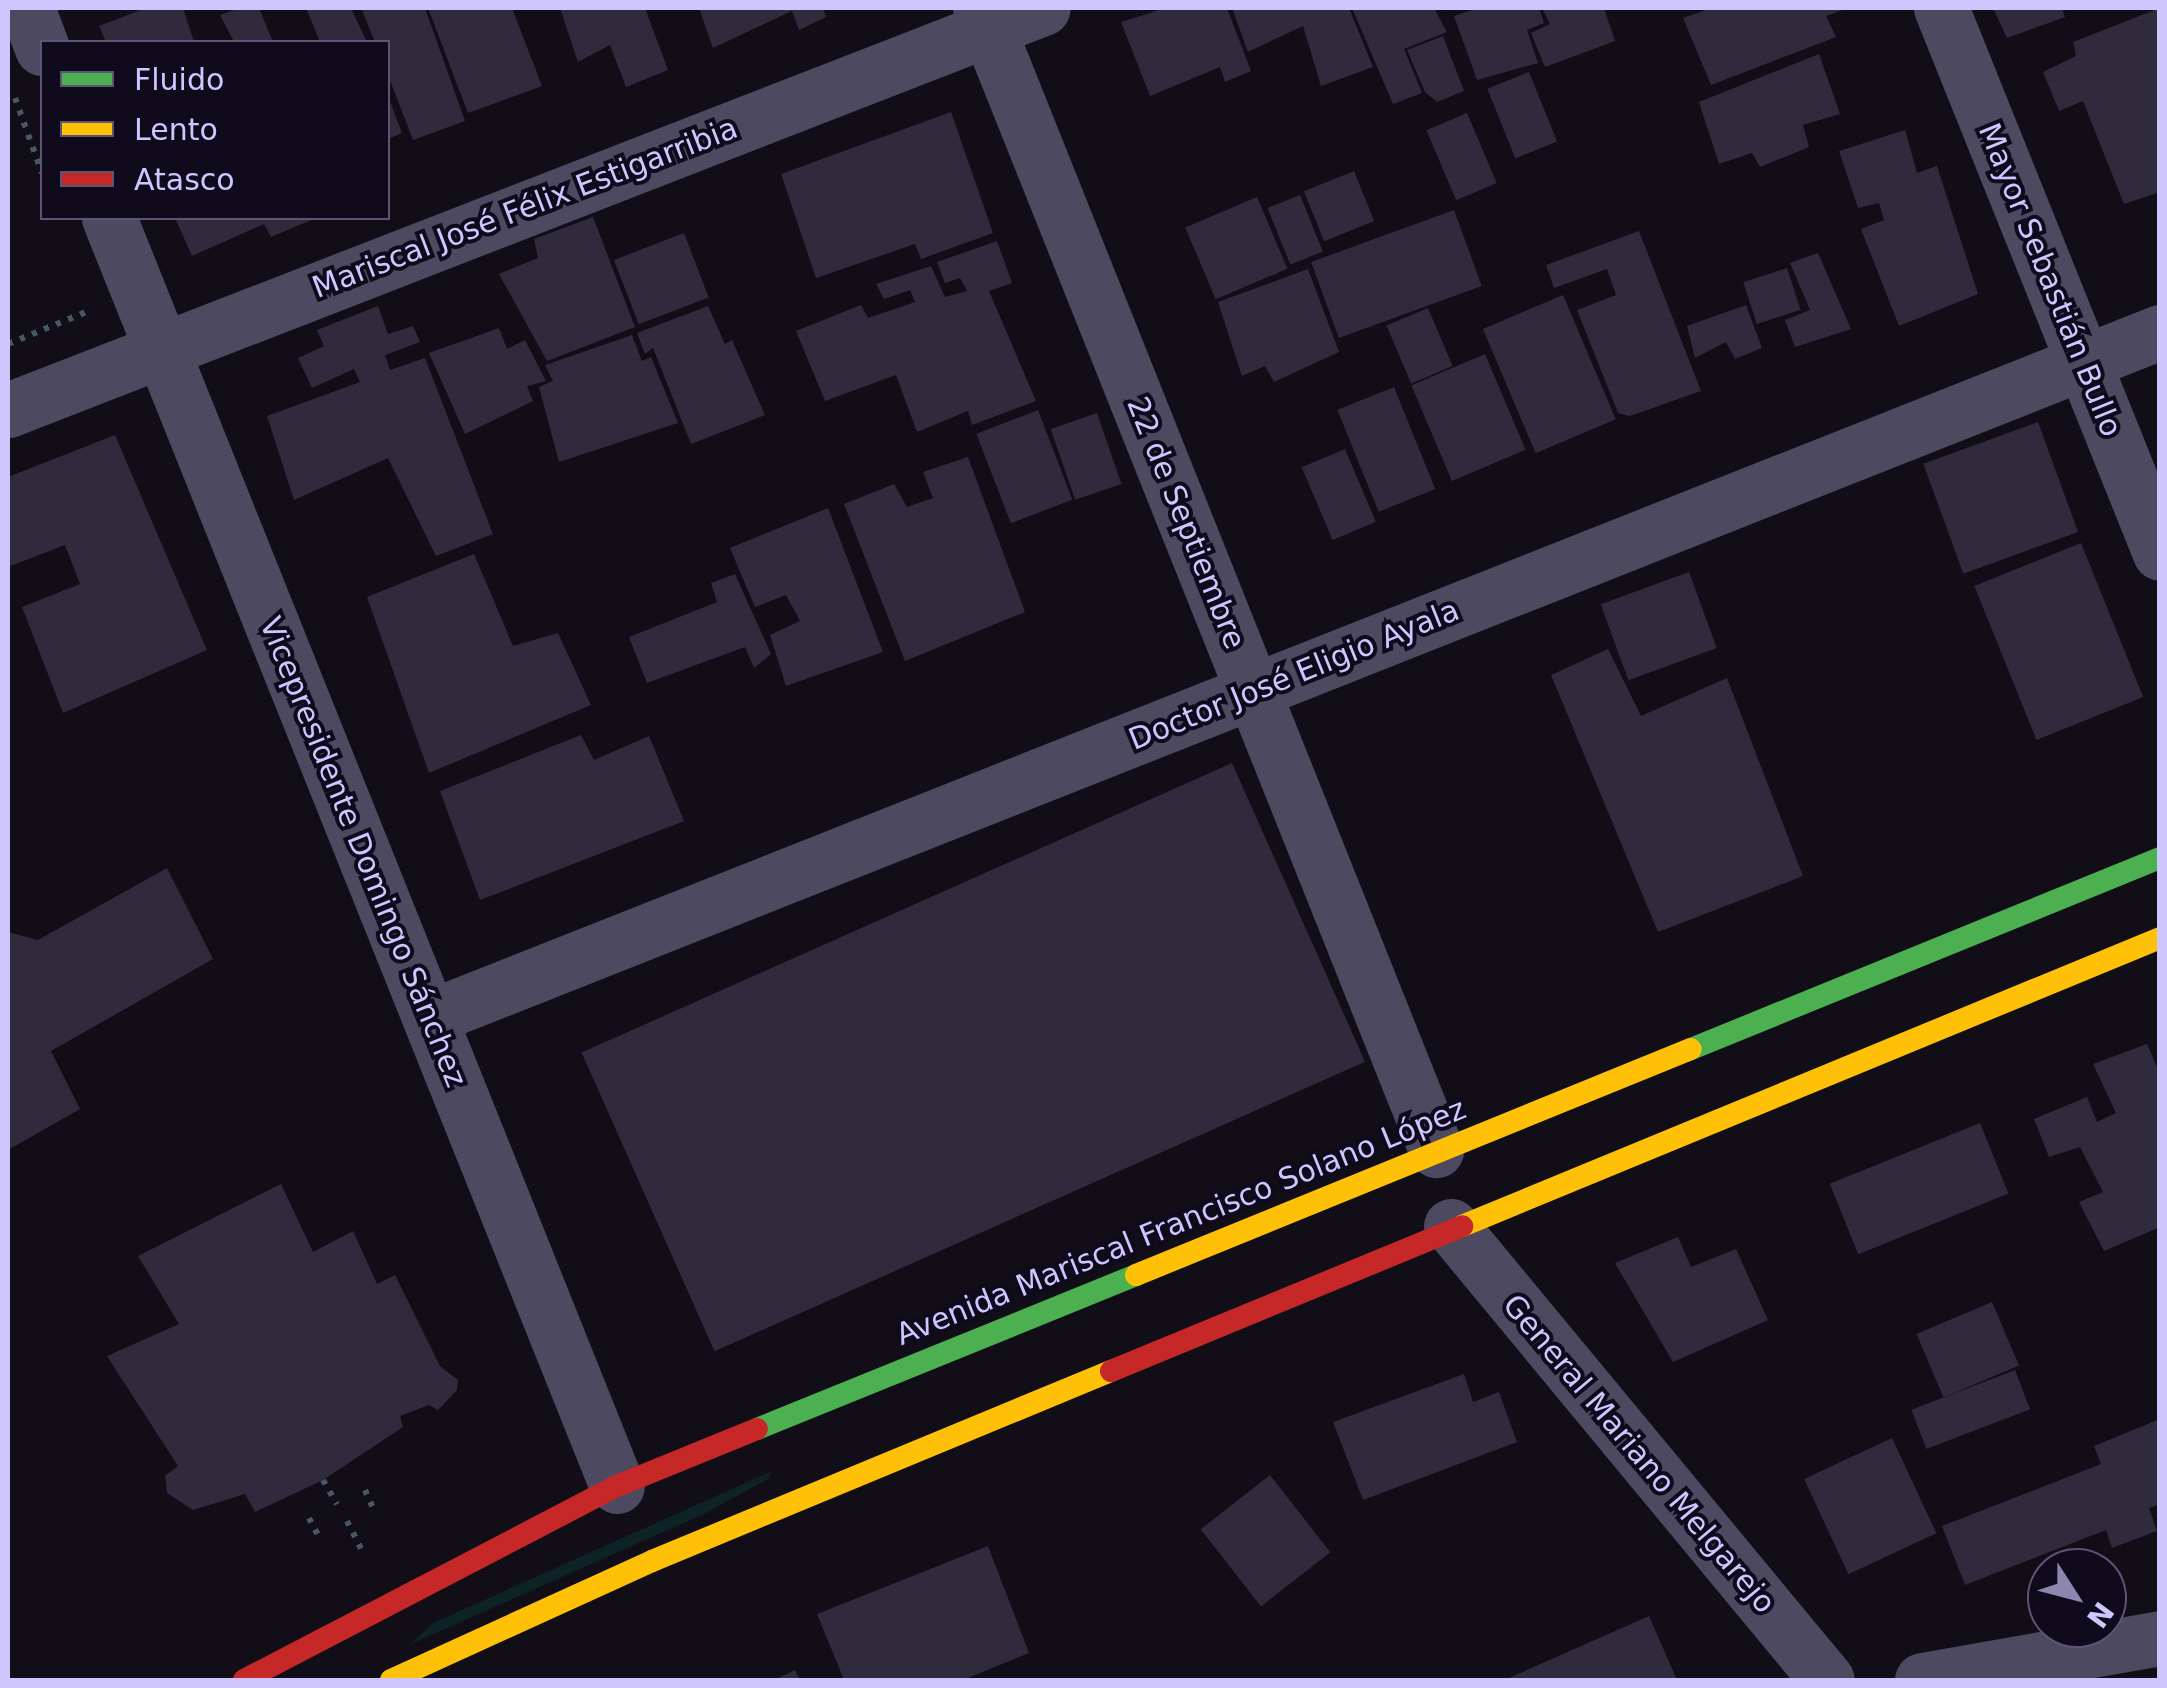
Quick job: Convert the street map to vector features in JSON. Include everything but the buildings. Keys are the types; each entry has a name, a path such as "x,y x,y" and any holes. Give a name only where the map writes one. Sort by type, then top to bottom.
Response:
{"highway":[{"name":"Avenida Mariscal Francisco Solano López","path":"244,1680 617,1486 2160,858"},
{"path":"391,1680 652,1561 1451,1226 2160,938"}],"street":[{"path":"26,8 40,43"},
{"name":"Mariscal José Félix Estigarribia","path":"8,410 984,18 1043,8"},
{"name":"Mayor Sebastián Bullo","path":"1941,8 2160,553"},
{"name":"22 de Septiembre","path":"984,18 1436,1150"},
{"name":"Vicepresidente Domingo Sánchez","path":"110,220 617,1486"},
{"name":"Doctor José Eligio Ayala","path":"430,1017 2160,332"},
{"name":"General Mariano Melgarejo","path":"1451,1226 1827,1680"},
{"path":"1922,1680 2160,1638"}],"path":[{"path":"13,94 40,168"},
{"path":"8,344 86,313"},
{"path":"323,1480 337,1504"},
{"path":"364,1490 373,1508"},
{"path":"309,1518 318,1535"},
{"path":"346,1522 363,1553"}],"green space":[{"path":"772,1471 768,1479 704,1514 409,1645 433,1623"}],"traffic: fast":[{"path":"1691,1049 2160,858"},
{"path":"757,1429 1136,1275"}],"traffic: slow":[{"path":"1462,1226 2160,938"},
{"path":"1136,1275 1691,1049"},
{"path":"391,1680 652,1561 1111,1371"}],"traffic: jam":[{"path":"1111,1371 1462,1226"},
{"path":"244,1680 617,1486 757,1429"}]}
